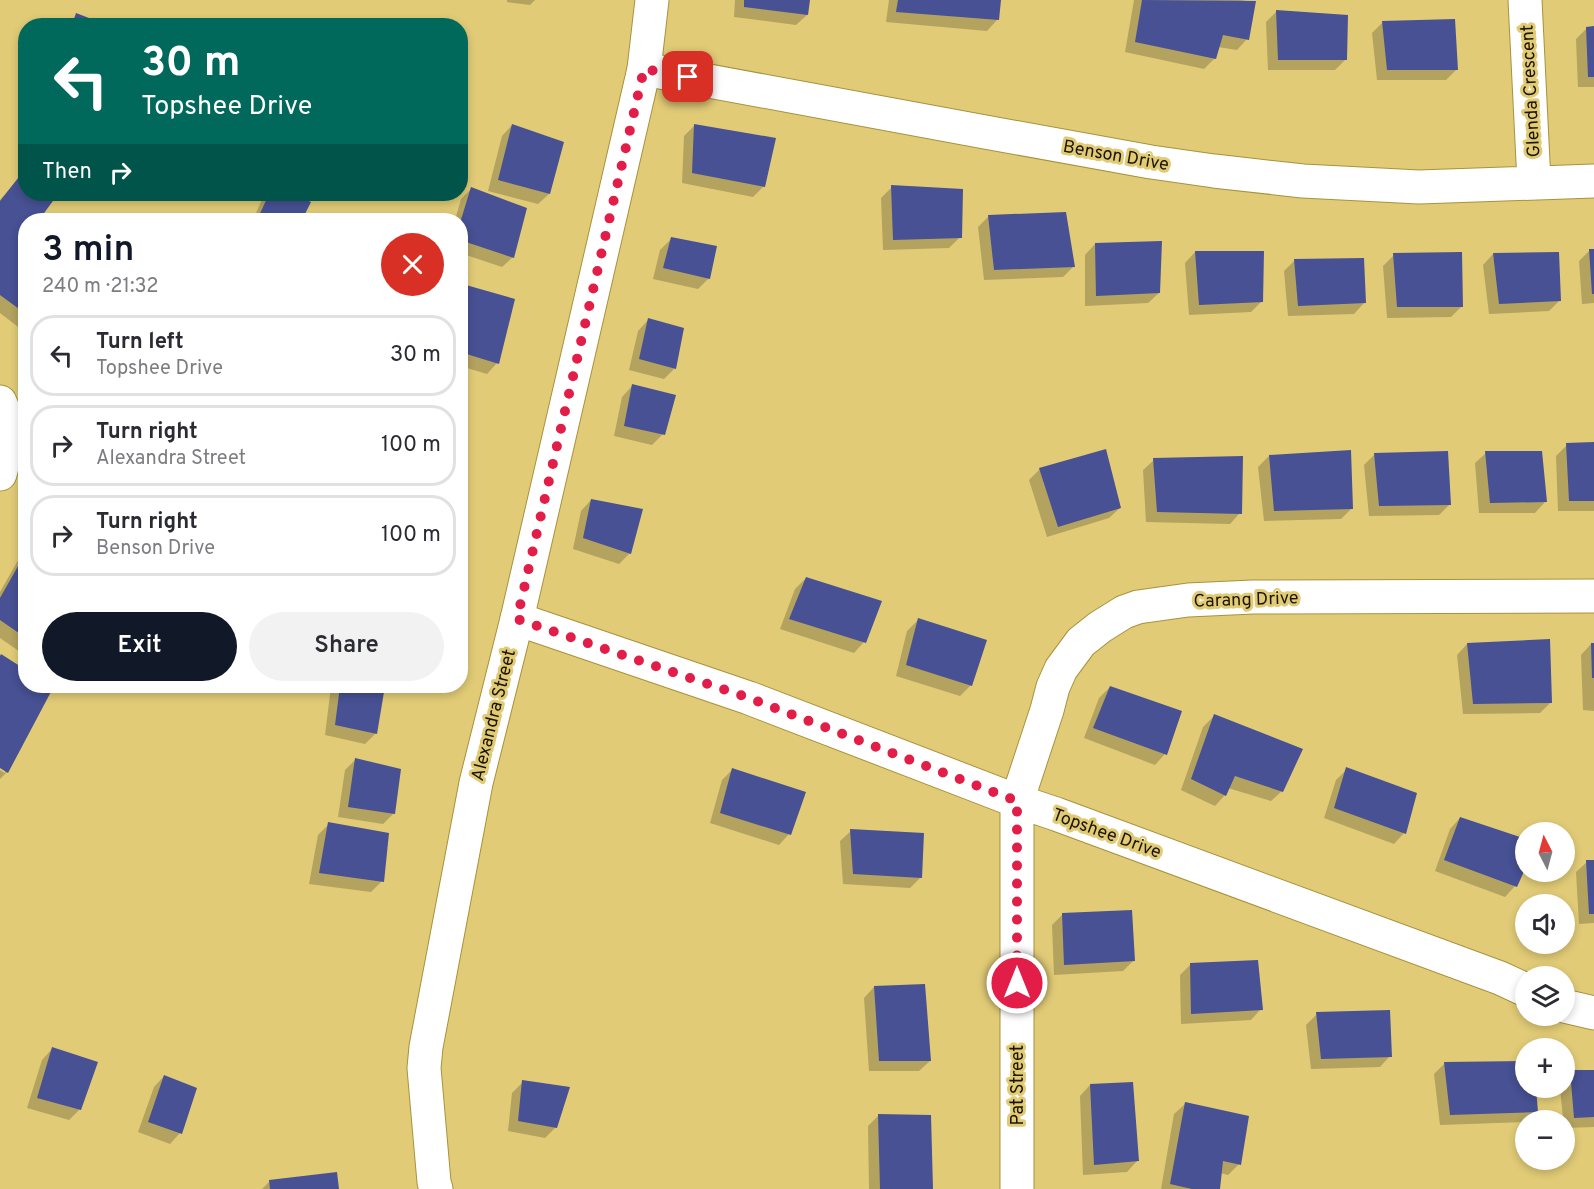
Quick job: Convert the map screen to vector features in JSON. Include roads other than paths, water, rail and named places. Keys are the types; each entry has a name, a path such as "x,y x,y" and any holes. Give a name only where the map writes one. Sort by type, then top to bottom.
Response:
{"street":[{"name":"Alexandra Street","path":"436,1189 424,1068 426,1047 476,783 517,619 644,69 652,0"},
{"name":"Glenda Crescent","path":"1526,0 1534,182"},
{"name":"Benson Drive","path":"644,69 1192,169 1303,181 1419,187 1594,181"},
{"path":"0,402 6,414 8,444 0,474"},
{"name":"Carang Drive","path":"1017,801 1053,687 1061,669 1074,650 1091,633 1112,619 1138,607 1188,600 1253,597 1594,596"},
{"name":"Topshee Drive","path":"517,619 749,698 1017,801 1515,985"},
{"name":"Pat Street","path":"1017,801 1017,1189"},
{"path":"1575,1009 1594,1013"}]}
